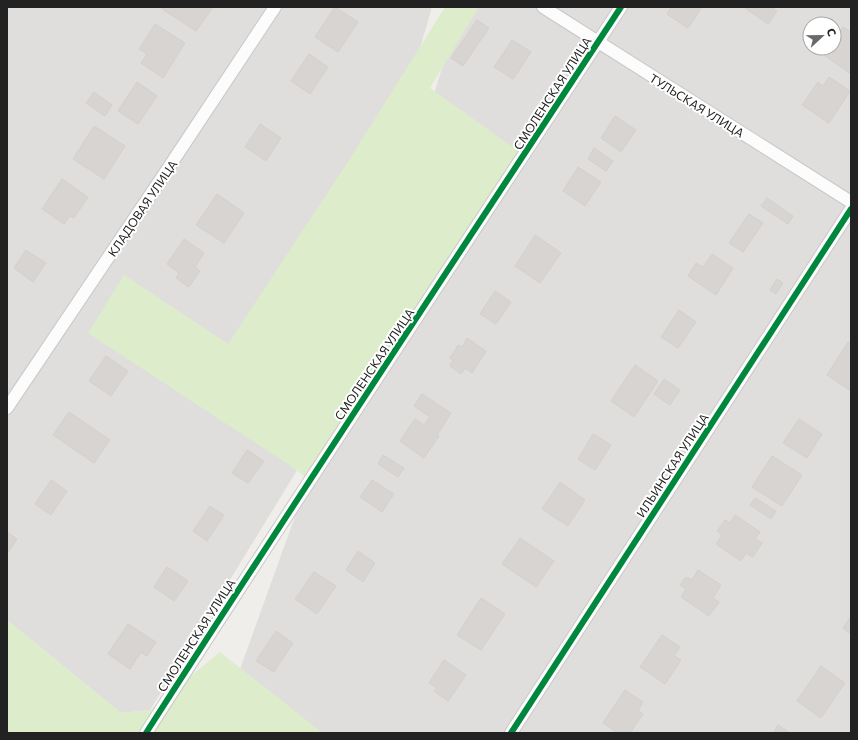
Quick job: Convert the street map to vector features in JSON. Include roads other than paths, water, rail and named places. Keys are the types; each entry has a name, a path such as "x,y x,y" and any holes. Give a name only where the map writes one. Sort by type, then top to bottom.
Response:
{"street":[{"name":"КЛАДОВАЯ УЛИЦА","path":"7,408 275,7"},
{"name":"ТУЛЬСКАЯ УЛИЦА","path":"543,7 851,202"},
{"name":"СМОЛЕНСКАЯ УЛИЦА","path":"146,733 256,562 428,303 621,7"},
{"name":"ИЛЬИНСКАЯ УЛИЦА","path":"511,733 851,209"}]}
